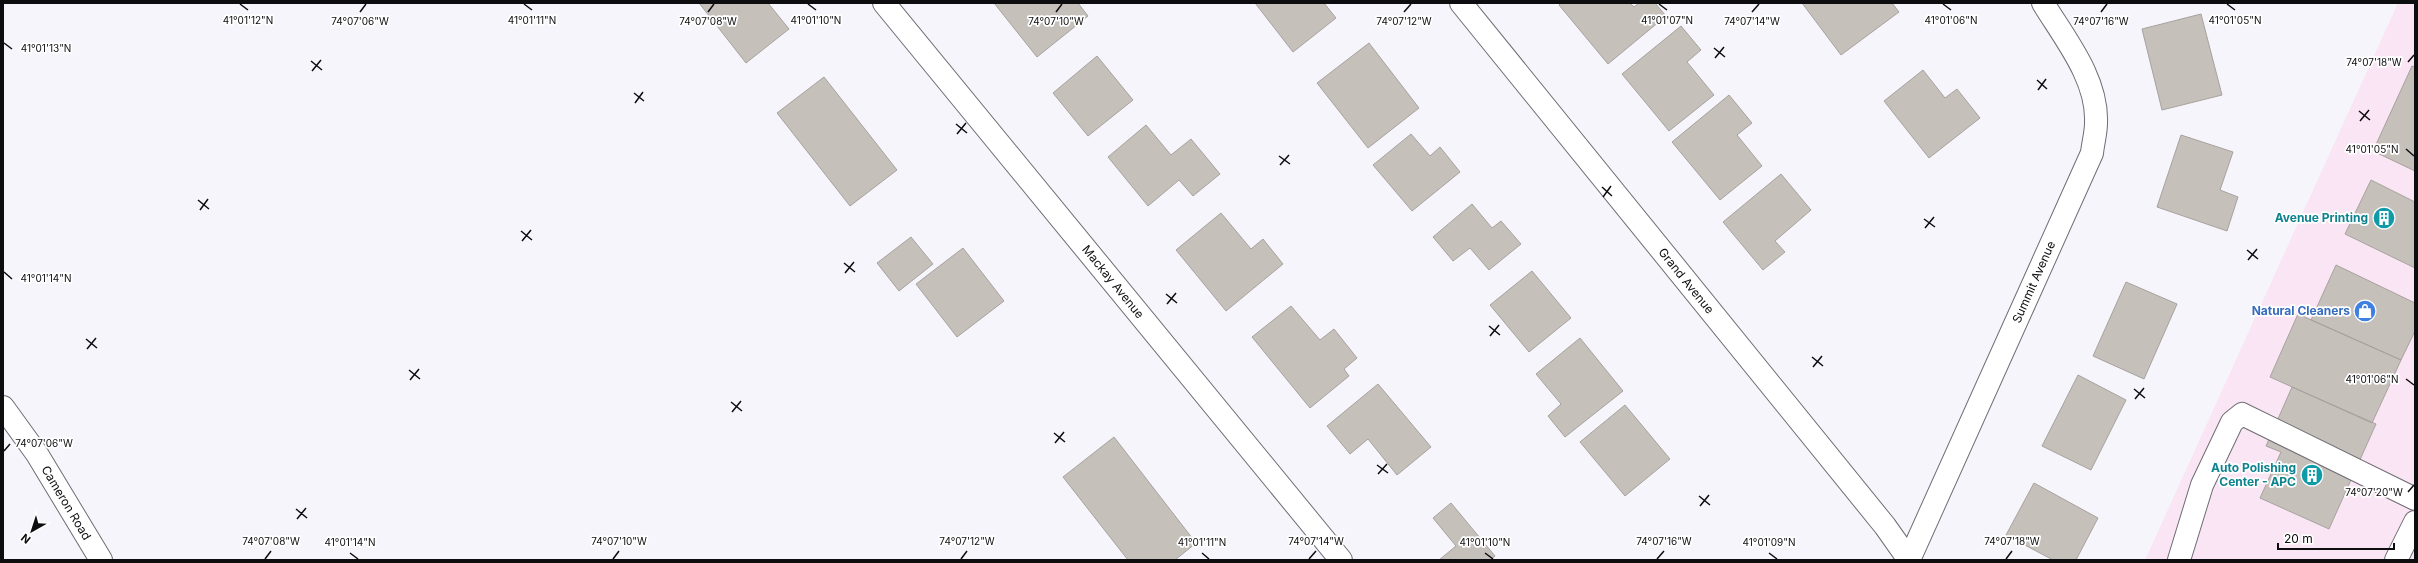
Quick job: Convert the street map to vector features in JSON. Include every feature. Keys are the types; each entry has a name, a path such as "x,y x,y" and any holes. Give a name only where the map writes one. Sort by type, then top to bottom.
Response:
{"street":[{"name":"Mackay Avenue","path":"884,3 1342,560"},
{"name":"Grand Avenue","path":"1461,3 1885,526 1909,560"},
{"name":"Summit Avenue","path":"1909,560 2092,153 2096,122 2092,90 2079,62 2043,3"},
{"name":"Cameron Road","path":"3,407 37,454 101,560"},
{"path":"2179,560 2202,485 2232,422 2242,414 2415,499"},
{"path":"2396,560 2415,522"}],"shaded area":[{"path":"2398,3 2415,3 2415,560 2145,560"}],"building":[{"path":"699,3 768,3 789,29 746,63"},
{"path":"994,3 1078,3 1088,16 1037,57"},
{"path":"1255,3 1324,3 1336,18 1293,52"},
{"path":"1561,3 1630,3 1634,7 1639,3 1655,3 1666,16 1608,64 1559,5"},
{"path":"1802,3 1892,3 1899,12 1841,55"},
{"path":"2201,14 2222,95 2162,110 2142,29"},
{"path":"1681,26 1701,50 1687,62 1714,95 1669,131 1622,74"},
{"path":"1369,43 1419,108 1368,148 1317,83"},
{"path":"1097,56 1133,100 1088,136 1053,93"},
{"path":"2412,66 2415,67 2415,171 2373,151"},
{"path":"1923,70 1945,98 1957,89 1980,118 1929,158 1884,101"},
{"path":"824,77 897,170 850,206 777,113"},
{"path":"1729,95 1752,123 1737,135 1762,166 1720,200 1672,142"},
{"path":"1146,125 1171,155 1191,139 1220,174 1193,196 1179,180 1148,206 1108,157"},
{"path":"1411,134 1430,156 1440,147 1460,172 1412,211 1373,165"},
{"path":"2181,135 2233,152 2220,190 2238,197 2227,231 2157,207"},
{"path":"1781,174 1811,210 1775,241 1785,252 1763,270 1723,222"},
{"name":"Avenue Printing","path":"2371,180 2415,202 2415,268 2345,234"},
{"path":"1472,204 1492,228 1501,221 1521,244 1489,270 1470,248 1453,261 1433,237"},
{"path":"1221,213 1251,249 1263,239 1283,264 1226,311 1176,250"},
{"path":"911,237 933,264 899,291 877,263"},
{"path":"963,248 1004,301 957,337 916,284"},
{"name":"Natural Cleaners","path":"2336,265 2415,303 2415,331 2401,360 2311,320"},
{"path":"1532,271 1571,318 1529,352 1490,305"},
{"path":"2126,282 2177,304 2144,379 2093,356"},
{"path":"1291,306 1320,340 1334,329 1357,358 1344,369 1349,376 1310,408 1252,337"},
{"path":"2298,314 2401,360 2372,423 2270,377"},
{"path":"1580,338 1623,391 1565,437 1548,416 1561,404 1536,374"},
{"path":"2078,375 2126,400 2091,470 2042,446"},
{"path":"1378,384 1431,447 1397,475 1368,439 1350,454 1327,426"},
{"name":"Auto Polishing Center - APC","path":"2292,387 2376,424 2329,529 2260,498 2281,452 2266,446"},
{"path":"1625,405 1670,459 1625,496 1580,442"},
{"path":"1114,437 1196,543 1175,560 1128,560 1063,477"},
{"path":"2034,483 2098,518 2076,560 2053,560 2006,535"},
{"path":"1451,503 1495,556 1490,560 1439,560 1456,546 1433,518"}],"place":[{"name":"Avenue Printing","path":"2384,218"},
{"name":"Natural Cleaners","path":"2365,311"},
{"name":"Auto Polishing Center - APC","path":"2312,475"}]}
